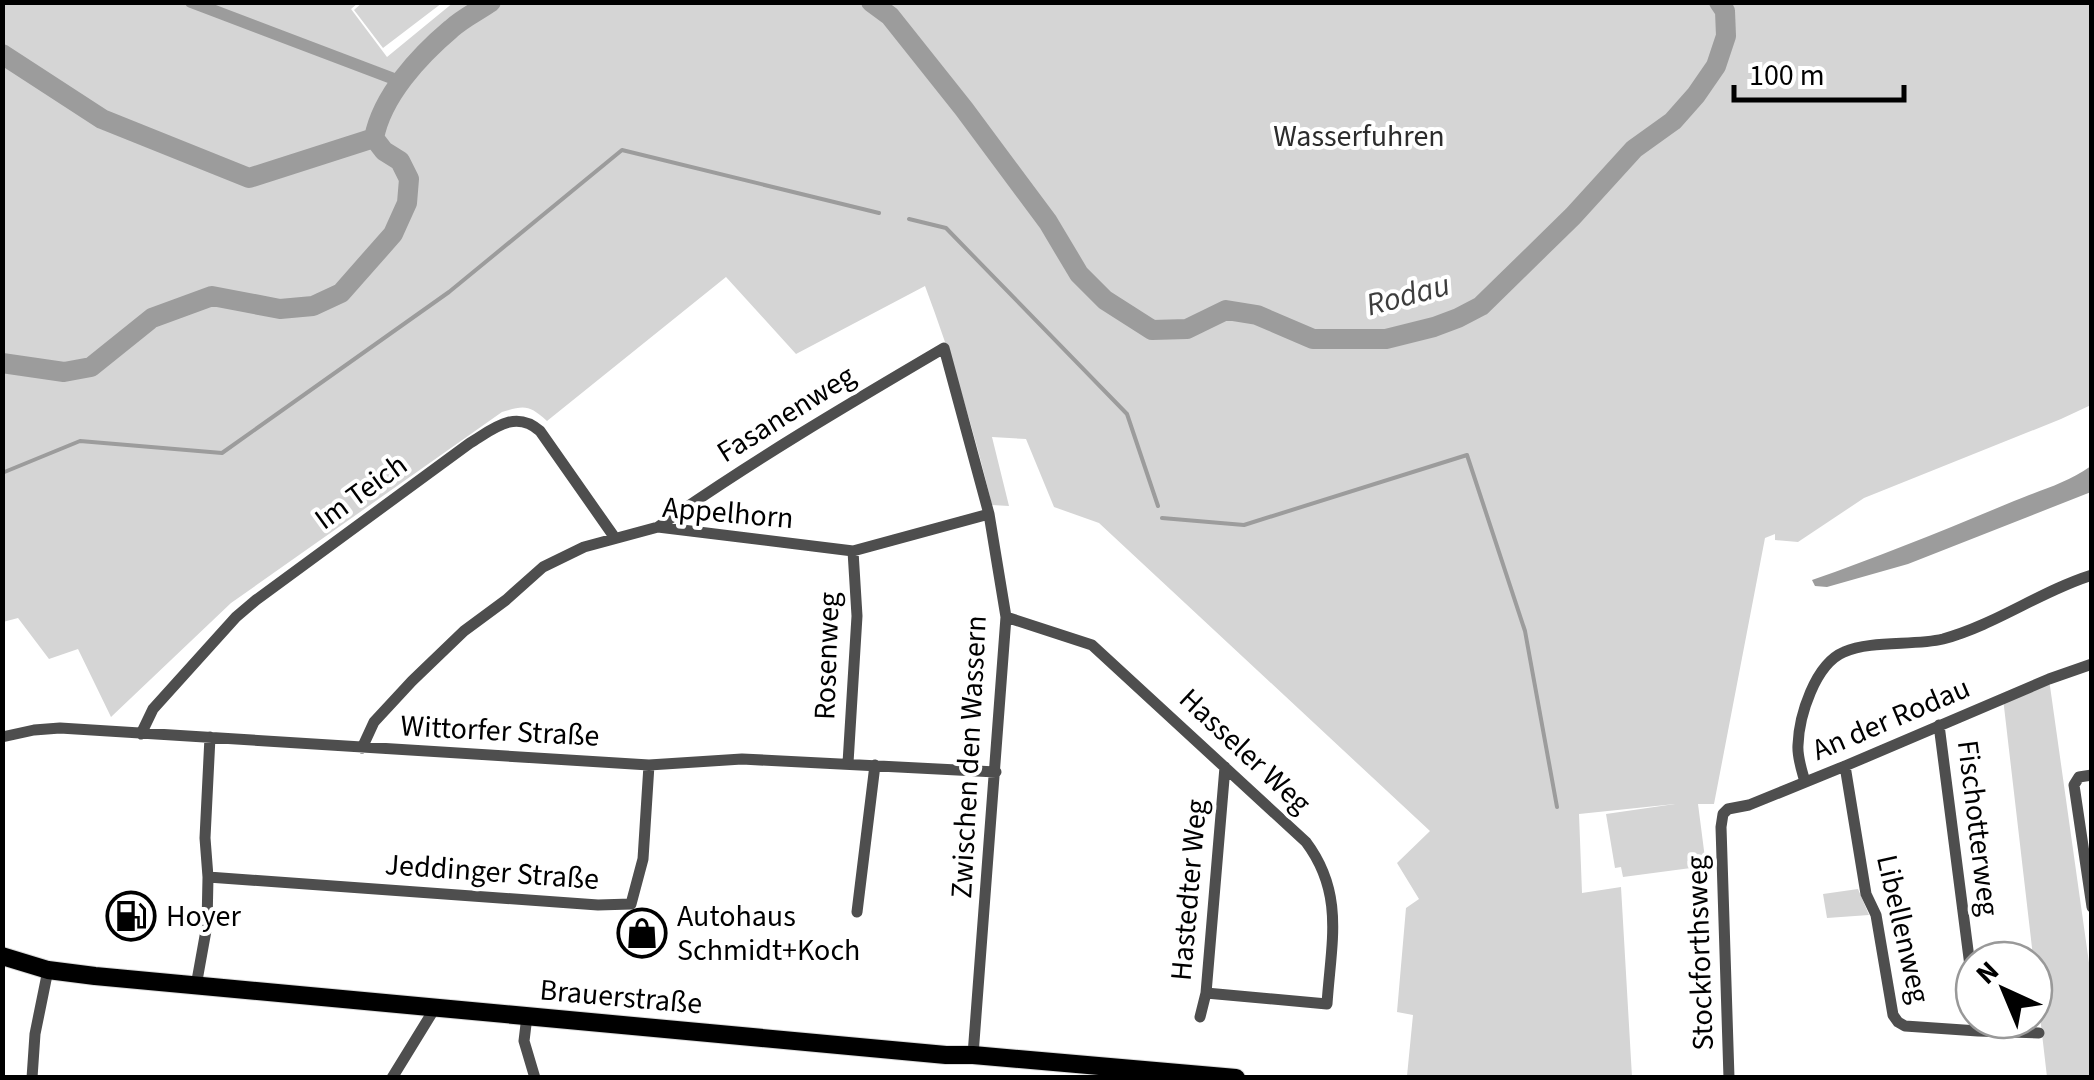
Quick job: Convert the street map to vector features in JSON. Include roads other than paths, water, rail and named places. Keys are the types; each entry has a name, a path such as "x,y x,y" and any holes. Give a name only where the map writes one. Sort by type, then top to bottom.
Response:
{"main road":[{"name":"Brauerstraße","path":"2,956 48,970 196,986 946,1056 1236,1078"}],"street":[{"name":"Zwischen den Wassern","path":"944,348 989,514 1006,617 973,1056"},
{"name":"Fasanenweg","path":"658,527 780,446 944,348"},
{"name":"Im Teich","path":"141,734 153,710 236,617 470,443 506,422 520,420 540,431 614,538"},
{"name":"Appelhorn","path":"362,748 374,722 464,631 543,567 584,548 658,527 852,550 989,514"},
{"name":"Rosenweg","path":"848,763 857,616 852,550"},
{"path":"1805,782 1798,748 1802,717 1808,697 1829,661 1845,651 1941,640 2092,574"},
{"name":"Hasseler Weg","path":"1006,617 1092,645 1306,842 1320,860 1333,902 1327,1004 1206,992"},
{"name":"An der Rodau","path":"1721,827 1722,816 1728,809 1805,782 2092,664"},
{"name":"Fischotterweg","path":"1939,725 1967,940"},
{"name":"Wittorfer Straße","path":"2,737 60,728 648,764 742,758 996,772"},
{"path":"196,986 206,925 210,737"},
{"name":"Jeddinger Straße","path":"208,878 598,905 631,904 642,859 648,764"},
{"path":"857,912 875,765"},
{"name":"Hastedter Weg","path":"1200,1017 1206,992 1225,766"},
{"name":"Libellenweg","path":"1845,766 1865,886 1876,916 1894,1018 1906,1026 1954,1026"},
{"path":"2092,775 2079,777 2074,785 2092,907"},
{"name":"Stockforthsweg","path":"1721,827 1729,1078"},
{"path":"32,1078 35,1034 48,970"},
{"path":"392,1078 435,1008"},
{"path":"527,1016 524,1041 536,1078"}],"waterway":[{"path":"191,2 402,82"},
{"path":"2,363 64,372 91,367 152,318 212,296 280,309 313,306 341,293 393,234 407,203 409,179 400,161 384,151 374,138 385,107 427,52 456,25 491,2"},
{"name":"Rodau","path":"871,2 890,16 964,109 1048,222 1079,274 1105,300 1152,330 1187,329 1226,310 1257,315 1313,339 1386,339 1434,327 1481,306 1573,216 1634,149 1673,121 1696,95 1716,66 1726,36 1725,11 1719,2"},
{"path":"2,54 102,119 249,178 374,138"},
{"path":"2,473 80,441 222,453 449,292 622,150 879,213"},
{"path":"909,219 946,228 1127,414 1158,506"},
{"path":"1162,518 1244,525 1467,455 1525,631 1557,807"}],"place":[{"name":"Hoyer","path":"131,916"},
{"name":"Autohaus Schmidt+Koch","path":"642,933"}],"park label":[{"name":"Wasserfuhren","path":"1359,136"}]}
